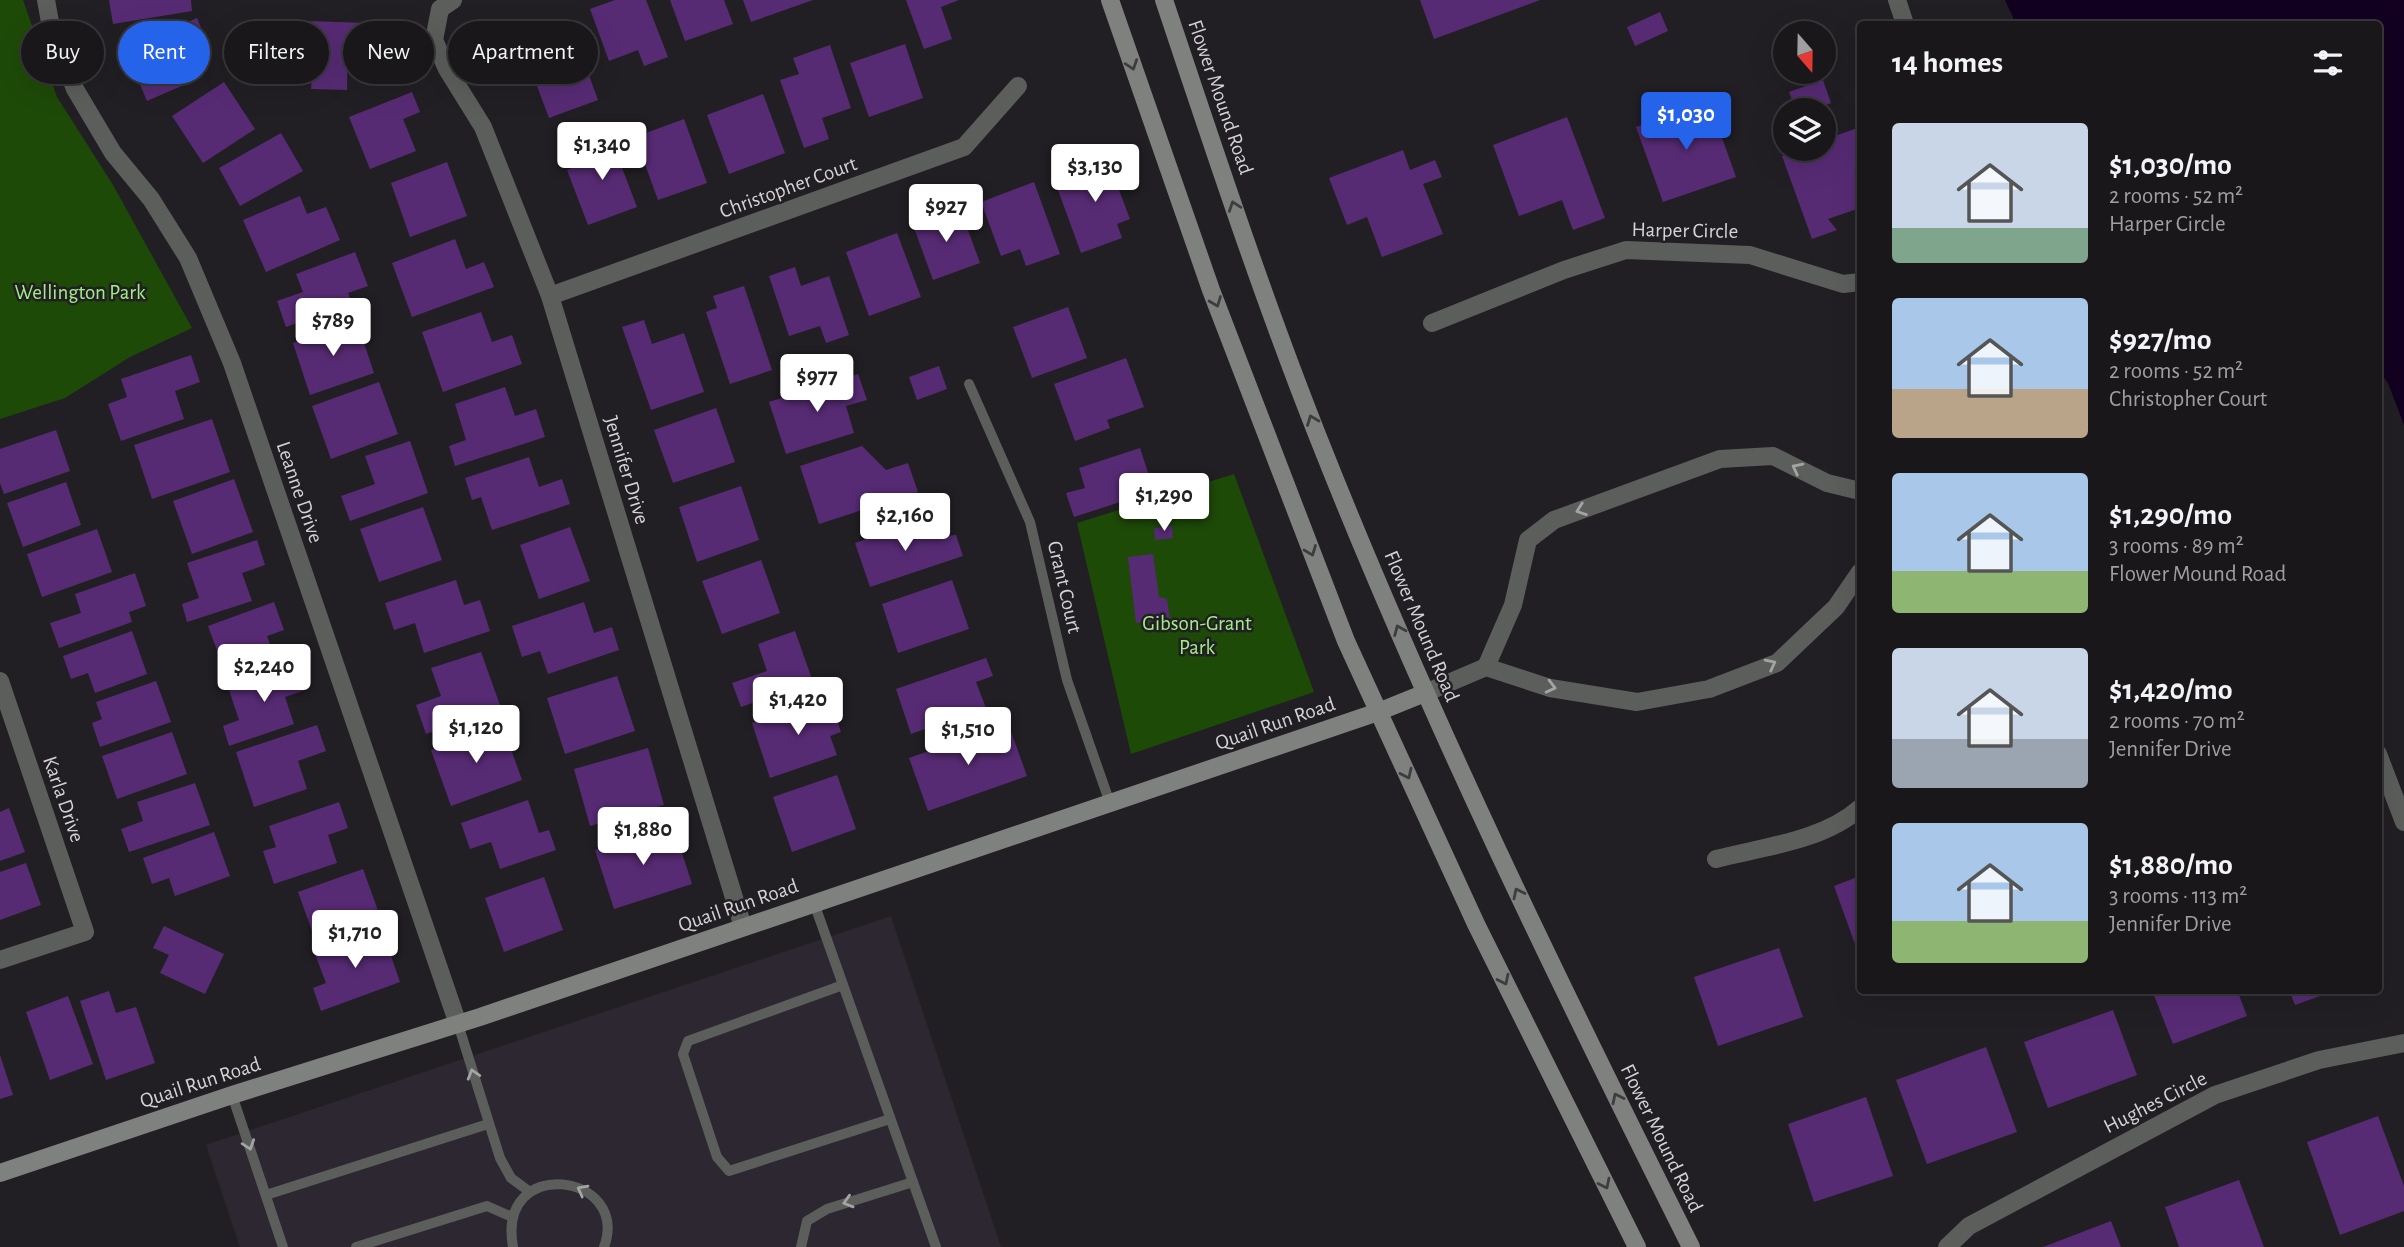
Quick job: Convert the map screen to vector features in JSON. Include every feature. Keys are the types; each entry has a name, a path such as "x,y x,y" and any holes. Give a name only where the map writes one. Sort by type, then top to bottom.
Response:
{"main road":[{"path":"1110,0 1211,290 1323,583 1378,712 1476,924 1637,1247"},
{"name":"Flower Mound Road","path":"1164,0 1268,307 1318,438 1425,693 1510,878 1691,1247"},
{"name":"Quail Run Road","path":"0,1173 743,928 1378,712 1425,693"}],"street":[{"name":"Leanne Drive","path":"46,0 50,22 75,89 113,153 151,199 188,258 232,363 458,1024"},
{"name":"Jennifer Drive","path":"453,0 440,9 434,40 447,69 483,127 550,296 743,928"},
{"path":"1897,0 1904,21"},
{"name":"Christopher Court","path":"550,296 964,147 1018,86"},
{"name":"Harper Circle","path":"1432,323 1564,270 1626,250 1750,255 1843,284 1857,282"},
{"path":"1857,490 1827,483 1773,456 1720,459 1554,520 1528,540 1513,605 1486,667 1550,688 1637,702 1709,689 1777,663 1836,607 1857,576"},
{"name":"Quail Run Road","path":"1425,693 1486,667"},
{"name":"Karla Drive","path":"0,681 85,932 0,960"},
{"path":"2382,764 2404,822"},
{"path":"1716,859 1820,832 1857,811"},
{"name":"Hughes Circle","path":"1947,1247 1969,1226 2215,1095 2319,1060 2404,1043"}],"lane":[{"name":"Grant Court","path":"969,384 1030,522 1068,680 1110,803"},
{"path":"814,903 936,1247"},
{"path":"843,985 688,1041 683,1054 717,1157 730,1171 890,1119"},
{"path":"458,1024 500,1158 511,1178 530,1192"},
{"path":"232,1095 283,1247"},
{"path":"266,1195 488,1124"},
{"path":"513,1247 510,1232 512,1217 519,1203 530,1192 544,1184 559,1182 576,1185 591,1194 601,1207 607,1222 604,1247"},
{"path":"801,1247 807,1221 827,1209 913,1182"},
{"path":"356,1247 487,1206 512,1217"}],"shaded area":[{"path":"2005,0 2404,0 2404,425 2388,383 2382,375 2382,21 2015,21"},
{"path":"891,916 1001,1247 240,1247 206,1145"}],"green space":[{"name":"Wellington Park","path":"0,0 23,0 30,21 21,21 21,84 52,84 57,97 113,185 192,328 130,357 65,398 0,419"},
{"name":"Gibson-Grant Park","path":"1234,474 1314,692 1131,754 1077,523"}],"building":[{"path":"109,0 191,0 192,11 118,21 113,24"},
{"path":"615,0 646,0 668,57 644,66 638,50 609,61 598,31 598,21 594,21 590,9"},
{"path":"670,0 724,0 733,24 685,41"},
{"path":"743,0 813,0 751,22"},
{"path":"906,0 959,0 941,7 952,39 924,49"},
{"path":"1420,0 1540,0 1434,39"},
{"path":"1660,12 1668,31 1635,46 1627,27"},
{"path":"329,22 343,22 343,84 347,84 347,90 311,89 311,84 329,84"},
{"path":"905,44 923,98 869,117 850,63"},
{"path":"830,45 851,108 822,118 829,139 804,148 780,80 799,74 793,58"},
{"path":"224,82 255,129 203,163 172,116"},
{"path":"140,84 186,84 147,101"},
{"path":"536,84 592,84 598,100 549,118"},
{"path":"1812,84 1824,84 1829,98 1791,98 1789,92"},
{"path":"412,92 420,112 403,119 416,151 370,169 349,117"},
{"path":"763,94 785,153 729,174 707,115"},
{"path":"1709,101 1736,177 1663,202 1636,127"},
{"path":"1567,117 1605,218 1573,230 1562,200 1519,216 1493,145"},
{"path":"684,119 707,183 658,200 635,137"},
{"path":"1857,128 1857,209 1828,219 1837,230 1812,239 1784,161 1836,161 1836,136"},
{"path":"281,133 303,171 240,206 219,168"},
{"path":"609,134 637,207 588,225 567,170 590,161 583,143"},
{"path":"1104,150 1130,219 1117,224 1122,238 1081,253 1058,190 1086,180 1078,159"},
{"path":"1403,150 1410,170 1435,160 1442,177 1423,184 1443,234 1382,257 1367,217 1347,225 1329,178"},
{"path":"447,162 467,216 410,237 391,183"},
{"path":"1034,182 1060,254 1026,266 1020,249 1001,256 981,202"},
{"path":"300,196 307,214 326,207 340,240 266,272 243,220"},
{"path":"960,208 980,263 933,280 913,225"},
{"path":"897,233 921,297 869,316 846,252"},
{"path":"455,239 466,269 484,262 494,287 412,317 392,263"},
{"path":"355,252 368,286 348,293 352,303 286,327 277,301 303,292 296,274"},
{"path":"795,267 801,286 829,276 849,335 826,343 820,326 789,336 769,276"},
{"path":"744,286 772,370 730,384 706,312 717,308 713,296"},
{"path":"1068,307 1087,358 1032,378 1013,327"},
{"path":"481,312 492,342 512,335 522,364 443,392 422,332"},
{"path":"644,320 652,344 684,333 704,392 651,410 622,327"},
{"path":"357,322 374,373 310,395 293,343"},
{"path":"191,355 200,382 175,391 184,419 121,441 108,404 127,397 121,379"},
{"path":"1126,358 1144,407 1107,420 1110,428 1075,441 1054,384"},
{"path":"939,366 947,389 917,400 909,377"},
{"path":"858,374 867,400 846,406 854,433 786,454 769,402"},
{"path":"379,382 398,434 331,459 312,406"},
{"path":"505,387 515,416 536,409 545,437 455,466 449,446 466,440 455,404"},
{"path":"716,408 735,462 673,483 654,430"},
{"path":"212,419 230,472 152,499 134,445"},
{"path":"56,430 70,471 4,494 0,483 0,449"},
{"path":"410,441 428,493 350,521 341,496 375,484 365,456"},
{"path":"862,446 886,470 908,463 918,492 819,524 800,466"},
{"path":"1140,448 1154,491 1074,517 1066,493 1085,488 1079,468"},
{"path":"529,457 539,487 562,479 570,504 492,530 481,497 472,500 465,478"},
{"path":"234,479 253,532 192,554 173,501"},
{"path":"66,482 81,525 23,547 7,503"},
{"path":"741,486 759,540 697,562 679,507"},
{"path":"423,507 442,560 379,582 360,529"},
{"path":"922,520 928,538 956,535 963,556 870,587 855,543"},
{"path":"1172,526 1173,538 1155,540 1154,528"},
{"path":"570,527 590,581 539,599 520,545"},
{"path":"97,529 112,572 42,597 27,554"},
{"path":"257,540 265,565 242,573 252,601 187,622 182,604 199,598 187,563"},
{"path":"1153,554 1159,597 1167,599 1170,619 1136,623 1128,557"},
{"path":"761,560 780,613 722,634 702,581"},
{"path":"135,573 146,606 129,612 132,622 59,648 50,623 81,613 75,594"},
{"path":"456,580 464,605 480,600 490,631 424,653 415,623 394,630 385,603"},
{"path":"952,580 969,629 898,653 882,604"},
{"path":"274,602 284,630 267,636 276,660 227,677 208,626"},
{"path":"584,602 594,633 612,627 619,650 548,674 540,651 522,657 512,626"},
{"path":"132,631 147,674 95,693 88,673 71,679 63,656"},
{"path":"795,631 813,682 741,707 732,683 767,671 758,644"},
{"path":"481,652 501,708 426,734 416,705 441,696 431,668"},
{"path":"986,658 993,676 976,682 986,708 911,734 896,689"},
{"path":"299,663 308,689 285,697 294,724 229,746 223,726 239,720 228,687"},
{"path":"617,676 635,731 565,754 547,698"},
{"path":"156,681 171,722 100,747 92,723 102,719 96,702"},
{"path":"829,697 841,732 830,736 837,755 770,778 752,723"},
{"path":"1008,723 1027,776 928,811 909,758"},
{"path":"502,724 522,780 451,806 431,750"},
{"path":"317,725 326,751 298,761 307,789 254,807 236,752"},
{"path":"172,732 187,774 117,799 102,756"},
{"path":"648,748 664,805 590,826 574,769"},
{"path":"837,775 856,829 792,852 773,797"},
{"path":"195,783 210,825 129,852 121,829 143,821 137,802"},
{"path":"528,800 539,833 549,830 556,850 500,869 491,842 470,849 461,823"},
{"path":"339,802 348,828 328,835 337,863 274,884 263,851 276,847 269,826"},
{"path":"9,808 25,852 0,861 0,812"},
{"path":"673,825 692,884 614,909 595,850"},
{"path":"214,832 230,876 175,896 169,878 152,884 143,858"},
{"path":"26,863 41,905 0,920 0,872"},
{"path":"363,869 381,919 316,942 298,892"},
{"path":"544,877 563,930 504,952 485,898"},
{"path":"1857,877 1857,950 1834,886"},
{"path":"164,926 224,954 205,994 160,973 169,955 153,948"},
{"path":"382,930 400,982 321,1011 313,988 326,983 315,954"},
{"path":"1779,948 1803,1017 1718,1046 1694,977"},
{"path":"109,991 116,1013 136,1007 155,1063 106,1080 80,1001"},
{"path":"2154,994 2239,994 2247,1016 2173,1044"},
{"path":"2291,994 2326,994 2295,1005"},
{"path":"68,996 93,1064 50,1080 26,1012"},
{"path":"2113,1010 2137,1075 2048,1108 2024,1042"},
{"path":"1986,1047 2017,1132 1927,1164 1896,1080"},
{"path":"0,1055 13,1095 0,1099"},
{"path":"1866,1097 1893,1176 1814,1202 1788,1124"},
{"path":"2378,1116 2404,1186 2404,1211 2340,1235 2307,1142"},
{"path":"2239,1180 2264,1247 2179,1247 2165,1207"},
{"path":"2111,1221 2121,1247 2043,1247"}]}
